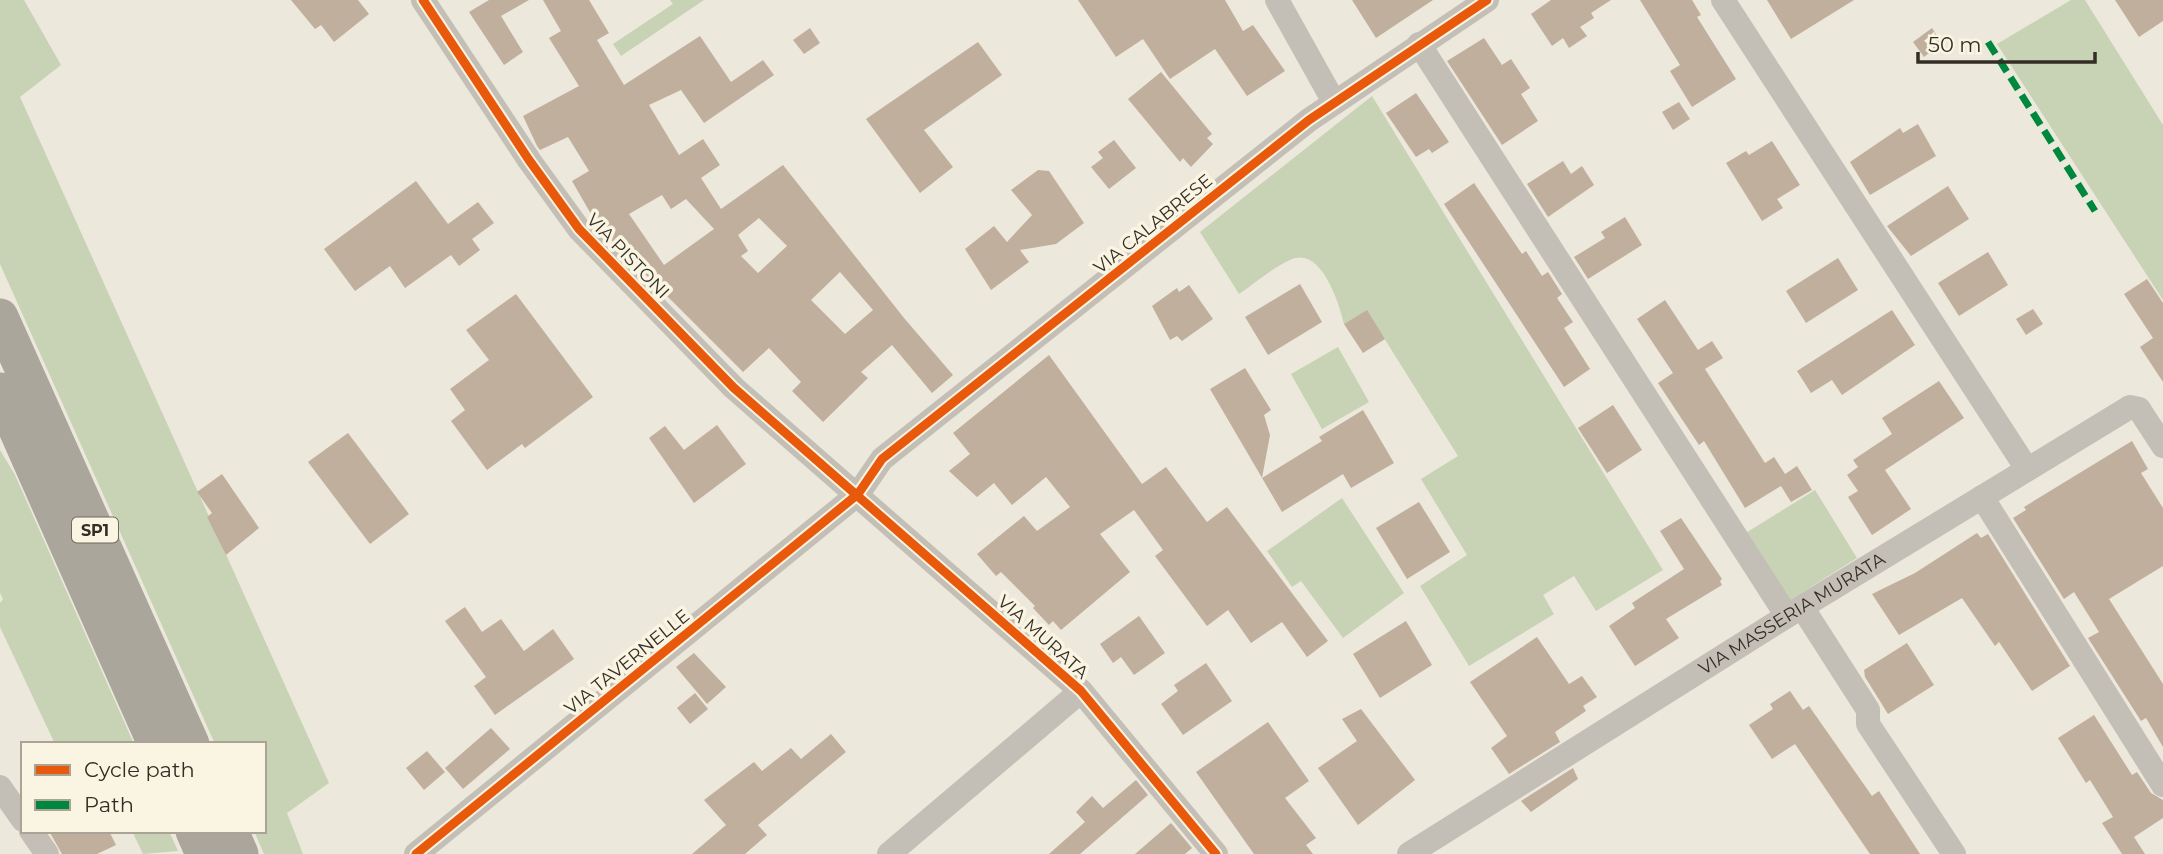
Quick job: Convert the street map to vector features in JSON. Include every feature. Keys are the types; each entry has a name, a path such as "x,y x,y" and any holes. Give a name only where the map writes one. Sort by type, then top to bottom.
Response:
{"highway":[{"name":"SP1","path":"0,317 190,742"},
{"name":"SP1","path":"0,391 155,742"},
{"path":"206,839 240,854"}],"street":[{"name":"VIA PISTONI","path":"423,0 529,160 579,229 734,388 858,494"},
{"path":"1277,0 1334,102"},
{"name":"VIA CALABRESE","path":"858,494 882,458 1334,102 1487,0"},
{"path":"1723,0 2027,469"},
{"path":"1419,44 1794,612 1867,710 1868,724 1954,854"},
{"name":"VIA MASSERIA MURATA","path":"1409,854 1794,612 2130,407 2139,410 2163,446"},
{"name":"VIA MURATA","path":"858,494 1081,691 1216,854"},
{"name":"VIA TAVERNELLE","path":"416,854 858,494"},
{"path":"1982,497 2163,785"},
{"path":"890,854 1081,691"},
{"path":"0,787 21,817"},
{"path":"32,833 47,854"}],"green space":[{"path":"0,0 24,0 61,65 20,97 329,783 287,813 303,854 264,854 255,833 266,833 266,742 214,742 0,264"},
{"path":"670,0 704,0 621,56 613,44 673,4"},
{"path":"2071,0 2085,0 2163,125 2163,300 1997,44"},
{"path":"1372,96 1663,570 1596,611 1574,576 1543,595 1554,614 1469,666 1420,586 1467,555 1421,479 1458,456 1367,311 1344,324 1327,278 1311,261 1301,258 1290,260 1239,294 1200,232"},
{"path":"1338,347 1369,402 1322,429 1291,374"},
{"path":"0,450 15,475 133,742 54,742 0,627 0,603 3,599 0,593"},
{"path":"1815,490 1857,558 1787,602 1744,534"},
{"path":"1342,498 1404,593 1343,638 1301,581 1292,587 1267,551"},
{"path":"133,833 170,833 178,851 143,854"}],"building":[{"path":"291,0 358,0 369,14 334,42 321,25 315,29"},
{"path":"489,0 529,0 501,16 523,52 504,65 469,12"},
{"path":"543,0 589,0 609,33 597,40 624,85 700,36 731,82 763,60 774,75 704,123 681,90 649,105 679,155 703,139 720,165 701,178 721,209 783,165 904,318 953,375 932,393 892,345 861,372 868,378 823,422 792,391 801,382 769,348 743,372 599,228 572,181 589,171 568,137 540,150 537,146 523,116 579,86 549,38 561,31","holes":["662,195 671,209 686,199 714,229 664,265 629,214","759,218 787,246 758,273 741,256 748,251 738,235","840,272 873,310 845,334 811,300"]},
{"path":"1078,0 1225,0 1243,31 1253,25 1285,71 1247,96 1215,49 1170,79 1143,39 1116,57"},
{"path":"1352,0 1433,0 1376,38"},
{"path":"1551,0 1611,0 1591,13 1594,18 1580,27 1587,36 1569,48 1563,38 1552,46 1531,14"},
{"path":"1640,0 1692,0 1701,15 1697,17 1736,79 1692,107 1670,71 1680,65"},
{"path":"1767,0 1854,0 1791,39"},
{"path":"2115,0 2163,0 2163,21 2139,37"},
{"path":"810,28 820,43 804,54 793,40"},
{"path":"1932,28 1942,43 1924,57 1913,42"},
{"path":"1484,38 1502,65 1511,59 1530,88 1521,94 1538,121 1502,145 1447,61"},
{"path":"978,42 1002,75 924,130 953,167 920,193 866,119"},
{"path":"1161,72 1212,134 1207,138 1213,144 1191,167 1183,158 1180,162 1128,99"},
{"path":"1416,93 1449,142 1432,153 1429,149 1416,157 1386,113"},
{"path":"1679,102 1690,119 1673,130 1662,112"},
{"path":"1918,124 1936,156 1870,195 1850,162 1900,128 1903,133"},
{"path":"1114,140 1136,168 1109,189 1091,167 1103,158 1098,152"},
{"path":"1772,141 1800,185 1777,199 1783,208 1762,221 1726,163 1746,151 1749,155"},
{"path":"1563,161 1571,174 1582,166 1594,185 1548,217 1527,184"},
{"path":"1038,170 1049,171 1084,223 1056,244 1020,250 1029,262 991,290 965,249 994,226 1007,242 1032,215 1011,190"},
{"path":"416,181 448,224 478,202 494,223 472,239 480,250 459,266 451,255 405,288 390,266 355,291 324,249"},
{"path":"1474,183 1522,254 1526,251 1542,276 1548,272 1562,294 1557,298 1573,322 1564,328 1590,369 1564,387 1444,204"},
{"path":"1948,186 1969,219 1911,256 1887,226"},
{"path":"1625,217 1642,245 1588,279 1574,257 1605,238 1601,232"},
{"path":"1988,252 2008,285 1959,316 1938,283"},
{"path":"1838,258 1858,290 1806,323 1786,291"},
{"path":"2147,279 2163,303 2163,382 2140,347 2153,338 2124,294"},
{"path":"1300,284 1322,322 1268,355 1245,317"},
{"path":"1189,285 1213,319 1182,341 1177,336 1170,340 1152,306 1177,288 1179,292"},
{"path":"516,294 593,397 525,448 522,444 487,470 451,421 465,410 450,389 489,360 466,330"},
{"path":"1665,300 1698,350 1712,341 1723,358 1705,369 1765,463 1774,457 1785,474 1797,466 1812,490 1791,502 1781,486 1745,508 1704,441 1699,445 1658,383 1673,373 1637,319"},
{"path":"2033,309 2043,324 2026,335 2016,319"},
{"path":"1367,310 1385,339 1363,353 1344,324"},
{"path":"1892,310 1915,345 1842,395 1832,380 1811,393 1797,371"},
{"path":"1049,355 1142,484 1166,467 1207,522 1227,507 1328,641 1307,657 1282,622 1251,643 1228,610 1207,626 1155,556 1163,550 1134,510 1100,534 1130,572 1061,630 1053,621 1049,625 1033,608 1035,606 1001,572 996,576 977,554 1024,516 1037,531 1070,507 1046,477 1012,505 994,483 977,497 949,471 970,454 953,433"},
{"path":"1245,368 1271,410 1264,415 1270,435 1262,478 1210,389"},
{"path":"1939,381 1964,418 1885,470 1911,509 1872,535 1848,497 1858,491 1847,475 1858,467 1853,460 1892,434 1882,418"},
{"path":"1613,405 1642,450 1607,473 1578,428"},
{"path":"1363,410 1394,463 1351,488 1343,474 1282,512 1262,478 1322,441 1319,437"},
{"path":"717,425 746,464 694,503 649,438 665,426 684,450"},
{"path":"348,433 409,514 370,544 308,462"},
{"path":"2132,441 2148,469 2141,473 2163,508 2163,566 2109,599 2163,684 2163,747 2146,718 2141,721 2088,638 2099,632 2074,592 2064,599 2013,518 2026,510 2024,507"},
{"path":"222,474 259,528 226,555 207,517 212,513 197,492"},
{"path":"1419,502 1450,552 1407,579 1376,528"},
{"path":"1681,518 1722,579 1722,585 1666,619 1679,638 1635,666 1609,626 1635,608 1632,603 1684,569 1660,531"},
{"path":"1977,533 1981,538 1988,534 2070,666 2032,691 1999,642 1995,646 1962,598 1899,635 1872,594 1915,573"},
{"path":"465,607 482,632 501,619 524,651 553,629 574,659 495,715 474,686 486,677 445,621"},
{"path":"1139,616 1165,653 1134,675 1121,657 1113,663 1100,644"},
{"path":"1406,621 1432,665 1380,698 1353,654"},
{"path":"1537,637 1569,684 1582,676 1597,697 1583,706 1586,711 1555,732 1560,742 1509,774 1491,748 1507,736 1470,682"},
{"path":"1907,643 1934,685 1888,714 1865,677 1864,670"},
{"path":"694,653 726,687 707,704 676,667"},
{"path":"1206,663 1232,701 1183,735 1161,704 1178,691 1174,685"},
{"path":"1790,691 1803,710 1809,706 1872,796 1879,791 1920,854 1870,854 1795,744 1772,759 1749,725 1773,709 1770,704"},
{"path":"695,693 708,709 690,724 677,708"},
{"path":"1361,709 1415,780 1358,825 1318,768 1357,741 1342,719"},
{"path":"2094,715 2132,775 2137,772 2151,793 2163,800 2163,818 2134,837 2145,854 2122,854 2102,823 2113,817 2090,780 2086,783 2058,738"},
{"path":"1268,722 1309,781 1285,798 1316,838 1306,845 1313,854 1254,854 1196,772"},
{"path":"491,728 510,749 463,789 445,768"},
{"path":"831,734 846,752 758,825 767,835 745,854 692,854 726,825 704,800 754,762 762,771 791,748 801,759"},
{"path":"427,751 445,772 424,790 406,768"},
{"path":"1573,768 1578,779 1531,812 1521,801"},
{"path":"1136,780 1148,795 1080,854 1049,854 1085,822 1076,812 1092,796 1103,808"},
{"path":"1171,823 1192,848 1185,854 1135,854"},
{"path":"50,833 110,833 116,845 97,854 62,854"}],"marked path":[{"path":"1988,42 2095,211"}],"cycle path":[{"path":"423,0 529,160 579,229 734,388 1081,691 1216,854"},
{"path":"416,854 858,494 882,459 1309,120 1487,0"}]}
